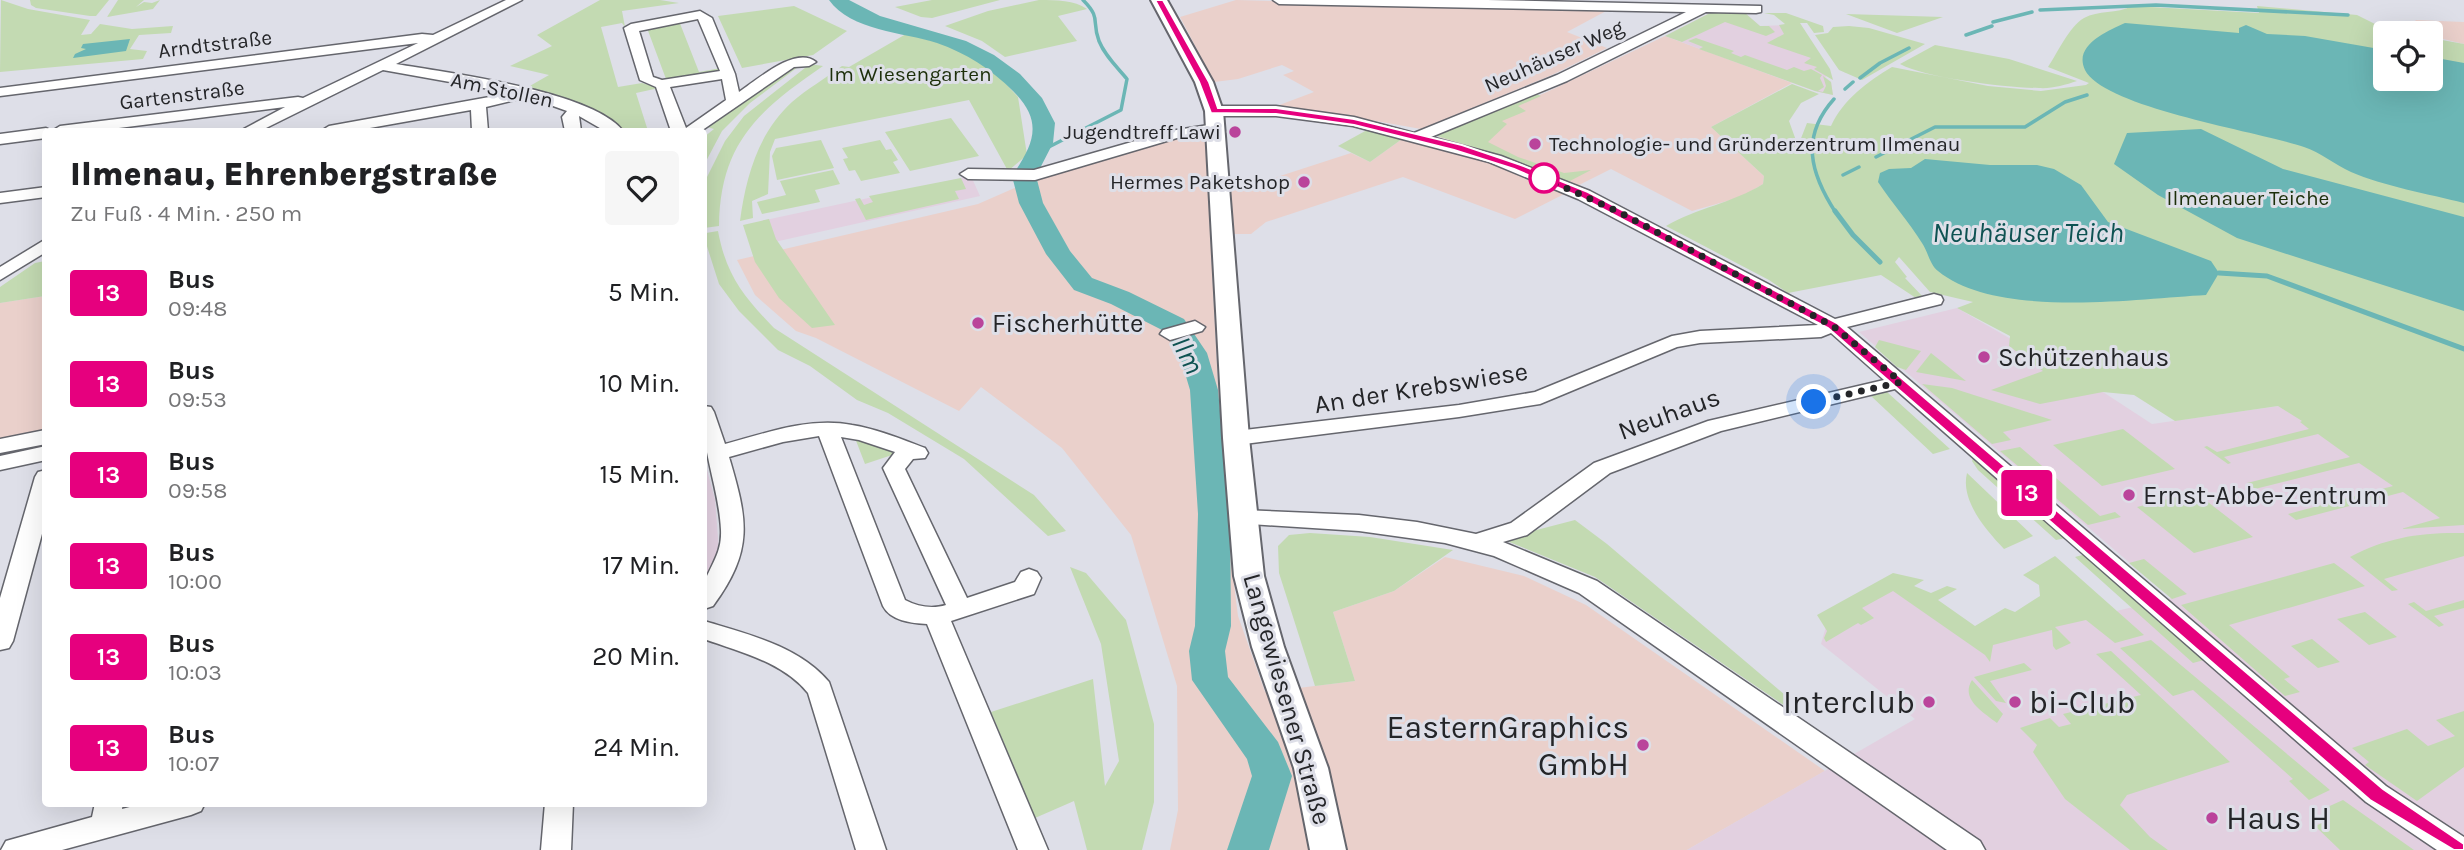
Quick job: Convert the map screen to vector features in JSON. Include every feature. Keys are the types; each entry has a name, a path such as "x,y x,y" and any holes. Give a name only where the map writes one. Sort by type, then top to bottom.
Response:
{"main road":[{"name":"Langewiesener Straße","path":"1159,0 1204,82 1215,120 1236,439 1253,598 1306,751 1320,801 1328,850"}],"street":[{"path":"254,128 516,0"},
{"name":"Neuhäuser Weg","path":"1279,0 1756,9"},
{"name":"Neuhäuser Weg","path":"1418,137 1562,78 1704,8"},
{"path":"728,74 662,84 647,80 631,28 699,15 705,18 728,74 734,103"},
{"name":"Arndtstraße","path":"0,92 422,38 436,40"},
{"path":"696,128 791,63 808,62"},
{"name":"Am Stollen","path":"383,66 530,95 577,108 610,128"},
{"path":"662,84 678,128"},
{"path":"363,128 386,126 530,95"},
{"name":"Gartenstraße","path":"84,128 309,102"},
{"path":"478,105 480,128"},
{"path":"572,128 570,117 577,108"},
{"path":"968,174 1035,175 1184,132 1215,120 1276,111 1354,122 1418,137 1517,167 1584,195 1833,326 2367,786 2460,850"},
{"path":"0,139 42,134"},
{"path":"0,198 42,193"},
{"path":"0,257 38,249"},
{"path":"0,275 38,249"},
{"name":"An der Krebswiese","path":"1236,439 1540,398 1672,342 1700,337 1821,331 1934,300"},
{"path":"1170,334 1195,327"},
{"name":"Neuhaus","path":"1475,542 1519,529 1602,468 1714,426 1901,382"},
{"path":"707,428 713,459 727,493 732,548 707,596"},
{"path":"713,459 799,432 827,429 850,431 912,451 894,468 1033,850"},
{"path":"827,429 895,606 911,614 948,613 1025,589 1029,578"},
{"path":"0,446 42,445"},
{"path":"0,463 42,446"},
{"path":"0,641 42,491"},
{"path":"1243,518 1409,528 1475,542 1533,562 1588,587 1970,850"},
{"path":"707,631 778,657 813,677 820,689 871,850"},
{"path":"16,850 107,815 163,807"},
{"path":"556,850 559,807"}],"shaded area":[{"path":"1236,0 1608,10 1567,32 1607,48 1552,75 1421,129 1342,115 1274,107 1314,92 1283,75 1294,71 1282,65 1238,79 1214,82 1180,17"},
{"path":"1712,12 1745,13 1760,26 1786,25 1827,76 1825,77 1831,82 1833,95 1815,91 1665,36"},
{"path":"2443,21 2464,22 2464,44 2443,39"},
{"path":"1665,36 1792,83 1711,127 1764,176 1763,184 1741,197 1692,211 1611,169 1577,186 1505,158 1439,137 1547,92"},
{"path":"1205,131 1224,505 1238,616 1265,692 1355,681 1333,612 1394,591 1445,557 1524,576 1586,605 1825,771 1687,850 1170,850 1178,810 1177,686 1131,535 1062,448 981,387 959,411 816,338 796,331 755,295 737,260 978,204 1035,179"},
{"path":"1402,139 1469,155 1570,191 1515,219 1403,177 1266,222 1251,234 1232,234 1227,193 1351,153 1370,162"},
{"path":"971,176 980,196 770,243 761,221"},
{"path":"42,296 42,450 0,460 0,303"},
{"path":"1957,308 2103,392 2152,424 2279,406 2464,452 2464,850 1687,850 1915,719 1821,644 1827,623 1892,587 1973,645 2171,598 1859,332"},
{"path":"707,470 715,500 719,550 707,576"}],"green space":[{"path":"1,0 28,9 90,20 81,35 91,34 100,24 132,29 173,26 171,33 139,35 130,49 147,51 143,59 0,72"},
{"path":"30,0 109,0 96,16 90,16 36,8 31,5"},
{"path":"118,0 144,0 136,7 144,2 160,0 153,9 107,17"},
{"path":"600,0 660,0 679,3 622,11 625,27 622,23 601,27 618,87 642,83 659,88 636,93 647,128 618,128 578,103 528,87 549,75 510,66 552,46 537,35"},
{"path":"932,0 1000,0 932,18 921,17 895,7"},
{"path":"1039,0 1071,2 1087,9 1058,16 1077,41 1005,57 982,41 945,26 988,11"},
{"path":"794,6 847,31 813,55 742,68 718,16"},
{"name":"Ilmenauer Teiche","path":"2132,6 2259,13 2257,6 2357,15 2373,23 2373,91 2443,91 2443,40 2464,44 2464,525 2401,529 2440,518 2403,492 2296,520 2288,514 2393,486 2359,463 2255,489 2247,483 2350,457 2318,434 2224,457 2231,463 2228,464 2204,447 2217,452 2309,429 2300,422 2302,421 2278,406 2175,421 2134,395 2103,392 2040,404 1991,390 2043,371 2009,346 2010,336 1957,308 1973,302 1930,292 1899,257 1895,262 1907,277 1905,278 1924,298 1919,300 1881,275 1788,293 1769,280 1666,226 1763,184 1764,176 1711,127 1792,84 1819,94 1801,103 1789,121 1798,146 1807,123 1831,126 1842,108 1857,92 1892,67 1988,86 2041,91 2086,85 2089,83 2048,67 2069,34 2084,18"},
{"path":"1712,12 1745,13 1760,26 1769,26 1775,32 1766,36 1725,22 1682,42 1665,36"},
{"path":"1764,13 1786,13 1823,26 1824,32 1814,33 1807,23 1800,23 1830,69 1833,80 1814,69 1817,67 1804,63 1811,58 1767,43 1784,34 1779,25 1785,24 1774,15"},
{"path":"1846,14 1943,17 1897,33"},
{"path":"679,21 699,72 721,68 722,73 671,81 666,79 647,28"},
{"path":"1833,27 1869,28 1925,44 1862,80 1839,70 1815,35 1828,33"},
{"name":"Im Wiesengarten","path":"906,34 966,50 995,72 1018,97 1027,155 1008,171 969,100 775,139 770,152 768,194 752,201 753,218 740,221 750,172 762,142 780,114 798,97 842,66 849,67"},
{"path":"1696,38 1734,51 1731,53 1741,57 1745,55 1787,70 1794,67 1804,71 1811,69 1822,75 1820,78 1824,87 1818,91 1823,92 1826,86 1823,76 1831,82 1833,95 1815,91 1699,49 1703,47 1688,41"},
{"path":"1935,45 2009,59 2077,81 2048,88 2025,88 1947,78 1900,64"},
{"path":"802,64 750,103 722,131 707,159 707,135 714,129 707,127 791,65"},
{"path":"810,64 823,66 780,98 747,131 727,172 721,197 719,226 707,228 707,177 725,141 744,116"},
{"path":"1530,91 1541,96 1518,106 1526,111 1502,121 1507,124 1488,142 1518,157 1564,173 1591,170 1568,182 1508,158 1437,136 1438,132"},
{"path":"951,118 979,156 910,171 885,132"},
{"path":"1367,130 1402,139 1370,162 1338,146"},
{"path":"821,140 834,168 777,180 772,156 776,148"},
{"path":"880,140 886,150 891,149 898,160 893,162 900,173 861,181 855,170 849,171 843,159 848,158 842,148"},
{"path":"833,170 840,184 815,190 820,202 762,214 757,202 786,195 780,181"},
{"path":"961,178 966,189 955,191 959,199 866,220 855,199 860,198 864,205 873,202 869,196"},
{"path":"769,219 776,239 835,325 812,328 779,298 755,262 743,225"},
{"path":"718,231 731,273 754,306 774,328 1034,495 1066,531 1048,536 964,459 888,413 857,400 810,366 778,350 739,311 719,284 707,246 707,233"},
{"path":"42,262 42,296 0,303 0,287 35,263"},
{"path":"1879,340 1921,351 1906,370 1897,367 1875,347"},
{"path":"1931,353 1966,381 1916,372"},
{"path":"1922,384 1952,388 2052,420 2003,432 2011,440 1992,444"},
{"path":"1887,392 1950,449 1933,454 1871,396"},
{"path":"2123,429 2175,469 2102,486 2053,445"},
{"path":"855,438 898,453 865,464"},
{"path":"2020,447 2100,516 2115,512 2121,517 2088,525 2000,451"},
{"path":"1974,456 2066,538 2056,540 1978,470 1972,461"},
{"path":"1967,473 2033,536 2004,549 1971,505 1967,494"},
{"path":"2195,492 2253,537 2194,553 2137,507"},
{"path":"1575,520 1791,700 1785,706 1595,577 1502,539"},
{"path":"1310,533 1370,537 1453,550 1394,591 1333,612 1355,681 1315,686 1279,573 1278,546 1289,535"},
{"path":"2464,533 2464,556 2384,579 2398,590 2392,591 2350,557 2405,537"},
{"path":"2086,554 2204,660 2193,663 2075,557"},
{"path":"2055,556 2144,635 2115,643 2086,620 2055,627 2071,643 2056,650 2053,646 2052,630 1993,645 1990,662 1985,655 1893,591 1862,608 1874,618 1861,625 1858,623 1826,642 1824,638 1827,631 1817,615 1893,573 1924,580 1914,586 1931,593 1947,586 1957,589 1938,600 1975,626 2005,608 2015,612 2040,596 2039,585 2023,575"},
{"path":"2144,559 2187,594 2172,599 2129,563"},
{"path":"2334,563 2365,586 2229,625 2290,677 2284,679 2300,692 2285,696 2181,605"},
{"path":"1070,567 1086,573 1126,620 1154,724 1154,802 1142,850 1087,850 1074,801 1035,818 991,712 1093,679 1105,786 1119,761 1101,644"},
{"path":"2464,600 2464,608 2434,616 2444,625 2439,627 2408,604 2414,602 2426,611"},
{"path":"2365,612 2397,637 2369,645 2337,619"},
{"path":"2312,639 2340,662 2318,668 2291,646"},
{"path":"2151,640 2330,790 2309,800 2289,781 2293,779 2193,690 2173,696 2120,648"},
{"path":"2111,651 2230,762 2127,795 2120,805 2150,837 2168,850 2130,850 2065,799 2033,752 2037,745 2020,728 2050,718 2059,727 2071,724 2063,714 2141,695 2096,654"},
{"path":"2024,663 2032,670 1990,681 2006,703 1996,701 1974,677"},
{"path":"1972,680 2003,714 1997,723 1971,699 1969,687"},
{"path":"2464,711 2464,767 2417,801 2365,765 2369,762 2352,748 2407,729 2428,746 2455,736 2436,720"},
{"path":"2343,800 2414,850 2340,850 2315,826 2322,823 2316,817 2327,813 2323,809"}],"water":[{"path":"2125,23 2239,33 2239,28 2246,25 2267,34 2305,36 2373,48 2373,91 2443,91 2443,59 2464,63 2464,203 2364,177 2304,147 2185,117 2121,96 2098,84 2085,70 2083,61 2088,46"},
{"path":"130,39 126,51 73,58 75,54 86,49 81,48 83,44"},
{"path":"2201,129 2283,169 2464,217 2464,311 2237,238 2158,195 2114,164 2127,133"},
{"name":"Neuhäuser Teich","path":"1925,159 1990,165 2037,165 2054,169 2081,185 2108,222 2211,261 2219,273 2206,295 2105,302 2030,301 1995,296 1964,286 1935,268 1917,235 1878,182 1880,173 1889,169 1911,168"}],"waterway":[{"name":"Ilm","path":"838,0 864,16 960,45 987,59 1013,79 1035,103 1044,123 1042,143 1024,176 1031,203 1059,254 1083,284 1120,298 1174,325 1193,353 1204,390 1214,514 1213,626 1207,651 1210,680 1264,753 1272,776 1248,850"},
{"path":"1041,151 1121,110 1127,79 1102,46 1094,16 1083,0"},
{"path":"2040,10 2156,5 2348,15"},
{"path":"1993,22 2032,12"},
{"path":"1966,35 1992,26"},
{"path":"1860,78 1880,63 1909,48"},
{"path":"1845,89 1853,82"},
{"path":"1876,157 1935,127 2025,127 2065,102 2087,95"},
{"path":"1834,99 1816,127 1812,155 1820,184 1836,213"},
{"path":"1843,175 1859,167"},
{"path":"1835,211 1853,235 1880,262"},
{"path":"2219,273 2267,276 2464,349"}],"bus line":[{"name":"13","path":"1159,0 1204,82 1214,111 1276,111 1354,122 1458,148 1517,167 1584,195 1833,326 2376,794 2460,850"}],"place":[{"name":"Jugendtreff Lawi","path":"1235,132"},
{"name":"Technologie- und Gründerzentrum Ilmenau","path":"1535,144"},
{"name":"Hermes Paketshop","path":"1304,182"},
{"name":"Fischerhütte","path":"978,323"},
{"name":"Schützenhaus","path":"1984,357"},
{"name":"Ernst-Abbe-Zentrum","path":"2129,495"},
{"name":"Interclub","path":"1929,702"},
{"name":"bi-Club","path":"2015,702"},
{"name":"EasternGraphics GmbH","path":"1643,745"},
{"name":"Haus H","path":"2212,818"}],"route":[{"path":"1544,178 1619,212 1833,326 1901,382 1814,402"}]}
